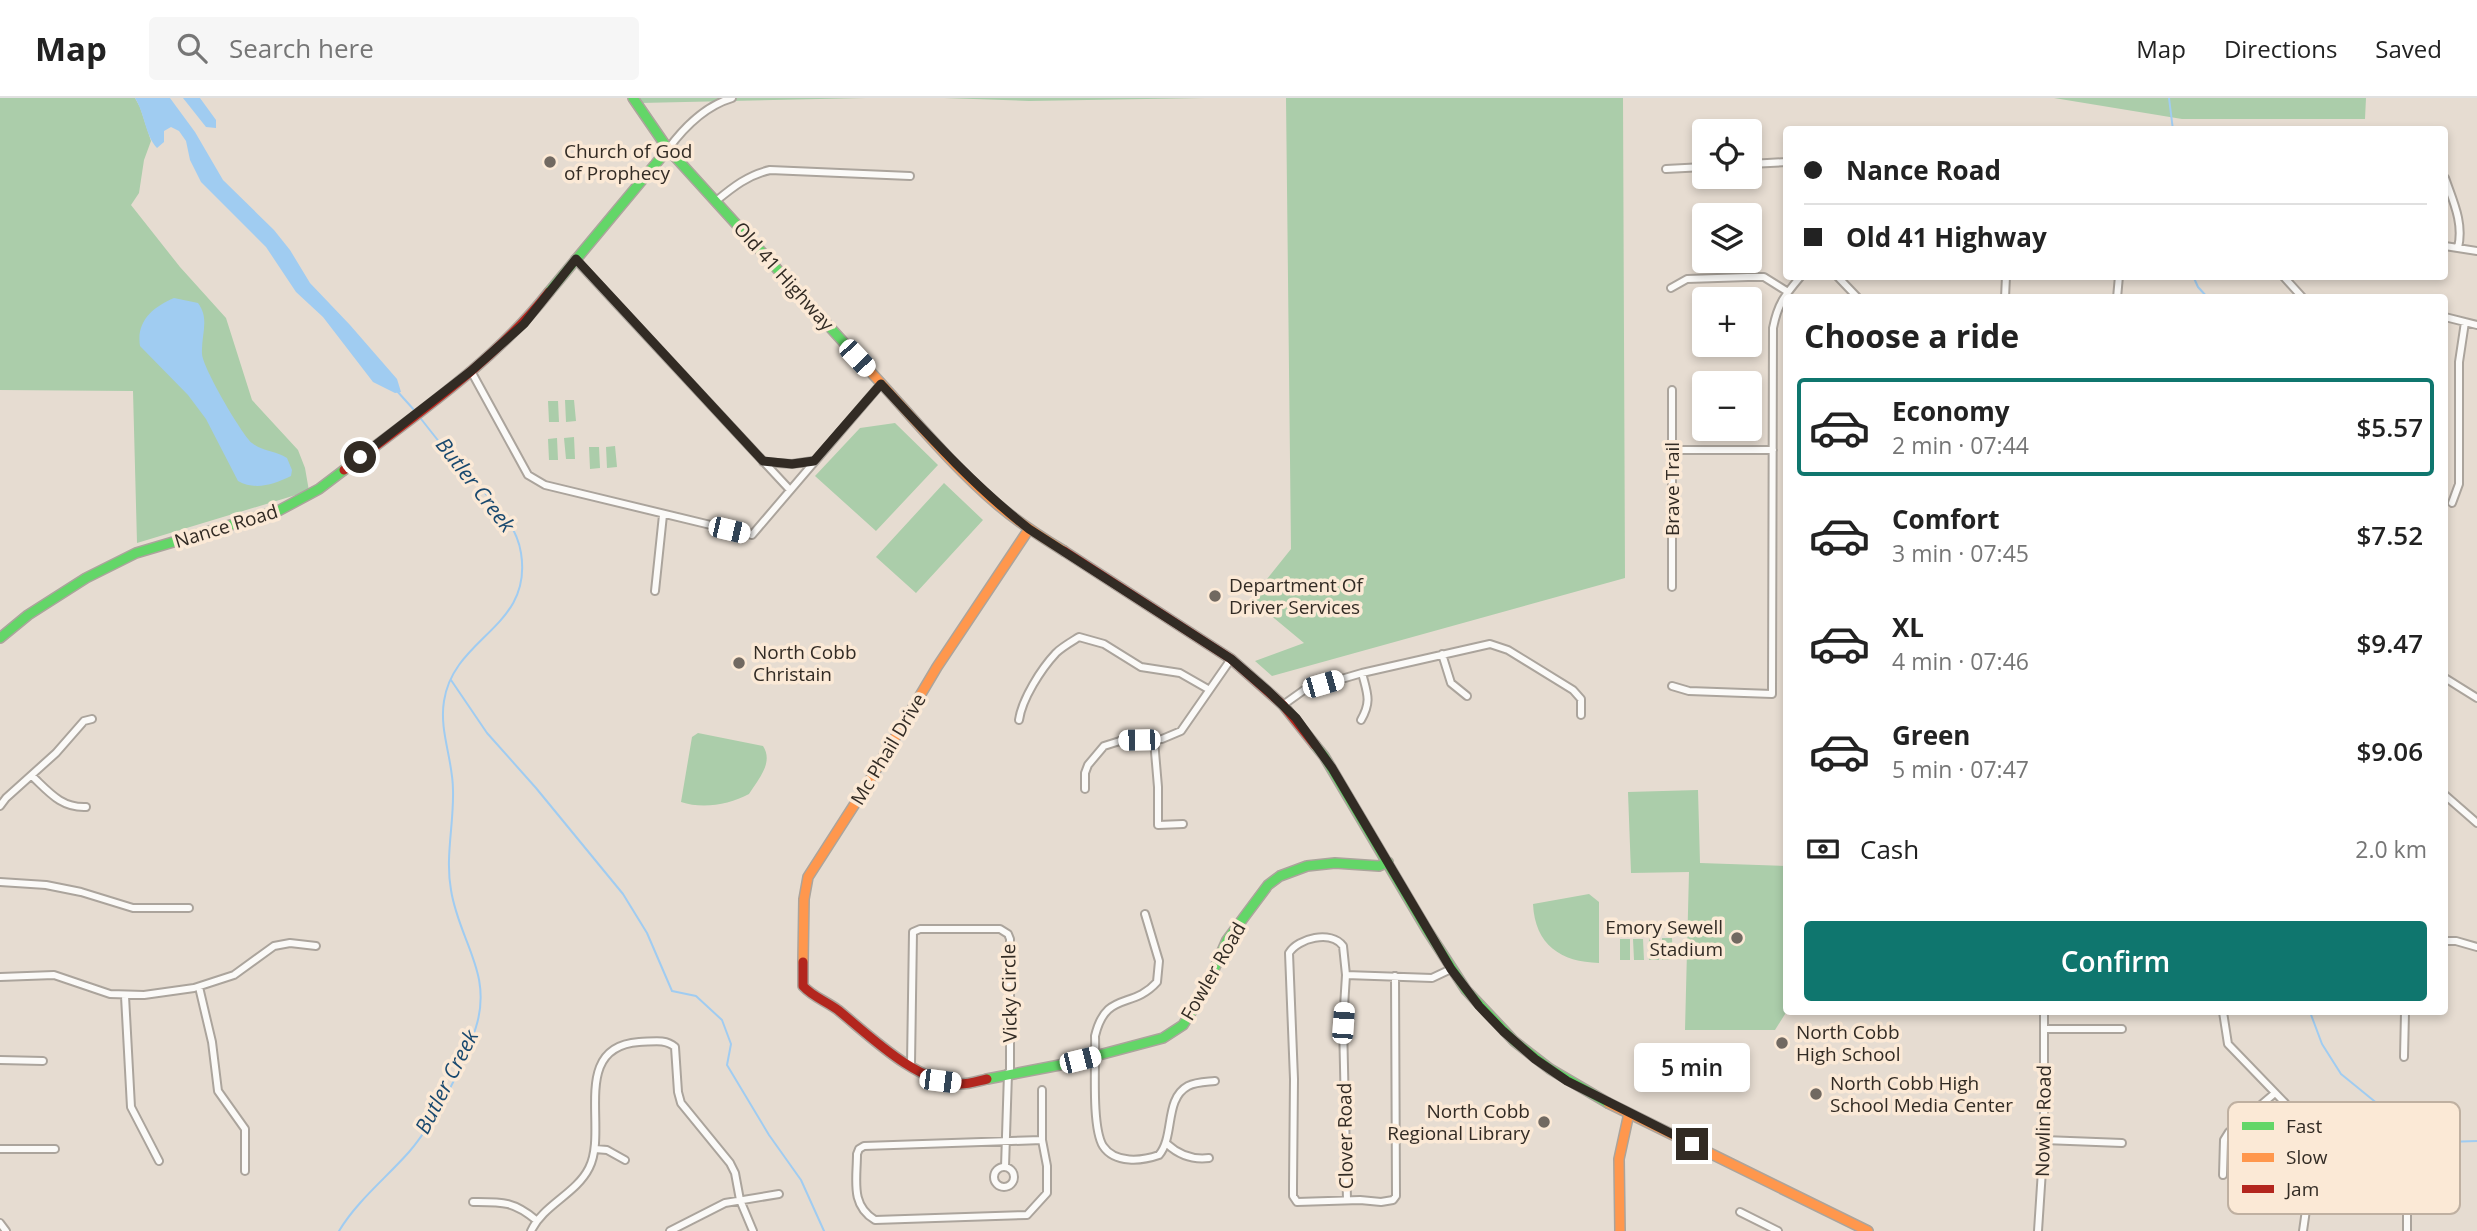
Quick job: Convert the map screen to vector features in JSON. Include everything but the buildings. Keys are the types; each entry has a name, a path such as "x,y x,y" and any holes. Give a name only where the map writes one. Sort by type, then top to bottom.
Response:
{"street":[{"name":"Old 41 Highway","path":"633,98 668,149 970,479 1029,529 1231,659 1283,705 1324,756 1451,969 1490,1018 1535,1059 1586,1092 1868,1231"},
{"path":"668,149 693,120 719,102 733,98"},
{"name":"Nance Road","path":"0,638 28,615 86,578 136,553 256,519 299,501 319,489 444,393 524,324 668,149"},
{"path":"1762,163 1783,162"},
{"path":"1666,169 1692,168"},
{"path":"716,201 737,184 770,170 910,176"},
{"path":"2448,186 2460,225 2458,248"},
{"path":"2448,246 2477,251"},
{"path":"576,259 790,490"},
{"path":"1671,289 1687,279 1764,277 1788,292 1798,280"},
{"path":"1841,280 1854,294"},
{"path":"2287,280 2299,294"},
{"path":"1672,686 1689,691 1772,694 1773,328 1777,309 1783,300"},
{"path":"2448,318 2477,325"},
{"path":"2452,503 2459,484 2459,362 2465,322"},
{"path":"471,371 528,475 545,485 752,535 881,384"},
{"name":"Brave Trail","path":"1672,390 1672,587"},
{"path":"1673,450 1773,450"},
{"path":"763,461 792,464 814,461"},
{"path":"656,591 663,515"},
{"name":"Mc Phail Drive","path":"803,986 804,899 808,877 867,785 937,667 1029,529"},
{"path":"1019,720 1021,705 1051,660 1058,651 1079,637 1104,644 1141,667 1180,673 1208,689"},
{"path":"1283,705 1304,690 1482,644 1501,647 1573,690 1581,699 1581,715"},
{"path":"1442,654 1451,683 1467,696"},
{"path":"1085,789 1088,765 1104,746 1123,740 1154,740 1181,731 1231,659"},
{"path":"1361,720 1369,701 1362,673"},
{"path":"2448,680 2477,698"},
{"path":"0,806 56,753 83,721 92,719"},
{"path":"1154,740 1158,825 1183,824"},
{"path":"32,776 61,803 86,807"},
{"path":"2448,798 2477,823"},
{"name":"Fowler Road","path":"803,986 811,995 828,1002 901,1061 940,1081 962,1084 1065,1064 1163,1038 1183,1025 1205,990 1227,940 1276,878 1295,867 1307,864 1379,866 1388,862"},
{"path":"0,882 46,885 81,892 133,908 189,908"},
{"path":"1144,914 1159,961 1157,982 1141,996 1114,1004 1105,1011 1099,1020 1096,1036 1098,1132 1104,1148 1115,1156 1132,1160 1159,1156 1167,1144 1172,1111 1182,1090 1191,1084 1215,1080"},
{"name":"Vicky Circle","path":"911,1064 913,932 920,929 1000,929 1008,934 1010,939 1009,1073"},
{"name":"Clover Road","path":"1347,1200 1344,952 1339,940 1307,939 1298,943 1289,953 1294,1079 1293,1196 1297,1202 1388,1202 1395,1198 1395,976"},
{"path":"2448,941 2477,947"},
{"path":"0,977 54,975 110,994 125,996 199,987 234,975 274,946 290,943 317,946"},
{"path":"1346,975 1432,978 1451,969"},
{"path":"199,987 212,1042 218,1091 245,1129 246,1171"},
{"path":"125,996 131,1108 159,1161"},
{"name":"Nowlin Road","path":"2038,1231 2044,1140 2044,1015"},
{"path":"2223,1015 2228,1044 2283,1102"},
{"path":"2404,1057 2405,1015"},
{"path":"2044,1029 2123,1030"},
{"path":"531,1231 536,1220 587,1173 595,1149 595,1086 601,1065 613,1051 631,1043 659,1041 671,1043 675,1047 681,1103 730,1163 735,1173 740,1200 753,1231"},
{"path":"0,1060 43,1060"},
{"path":"1005,1167 1009,1073"},
{"path":"1042,1090 1042,1140 1047,1166 1047,1193 1023,1216 875,1220 859,1206 857,1154 864,1146 1042,1140"},
{"path":"2264,1102 2275,1093"},
{"path":"1620,1231 1619,1159 1629,1113"},
{"path":"2223,1175 2224,1140 2228,1134"},
{"path":"2044,1140 2122,1143"},
{"path":"1167,1144 1181,1155 1209,1158"},
{"path":"0,1149 55,1149"},
{"path":"595,1149 607,1150 625,1160"},
{"path":"671,1231 705,1211 740,1200 779,1194"},
{"path":"473,1202 507,1203 518,1207 536,1220"},
{"path":"1740,1212 1778,1231"},
{"path":"0,1223 6,1231"}],"green space":[{"path":"0,98 135,98 151,141 144,160 139,193 131,205 180,267 226,318 252,400 298,450 309,491 137,543 133,391 0,390"},
{"path":"637,98 866,98 640,103"},
{"path":"944,98 1205,98 1029,101"},
{"path":"1286,98 1623,98 1625,578 1272,676 1255,661 1304,643 1251,599 1291,549"},
{"path":"2054,98 2366,98 2365,119 2182,119"},
{"path":"565,400 574,400 576,421 566,422"},
{"path":"548,401 558,401 559,422 549,422"},
{"path":"895,423 938,465 876,531 815,476 860,428"},
{"path":"574,437 575,459 566,459 564,438"},
{"path":"557,438 558,460 549,460 548,439"},
{"path":"615,446 617,467 607,468 606,447"},
{"path":"589,447 599,447 600,468 590,469"},
{"path":"944,483 983,520 916,593 876,557"},
{"path":"698,733 763,746 766,765 749,794 715,805 681,802 692,737"},
{"name":"Emory Sewell Stadium","path":"1698,790 1700,863 1783,866 1784,1015 1775,1030 1685,1030 1689,872 1631,873 1628,792"},
{"path":"1589,894 1599,902 1599,963 1573,959 1552,948 1539,930 1535,918 1533,904"},
{"path":"1649,938 1659,938 1659,960 1649,960"},
{"path":"1662,938 1672,938 1673,959 1662,960"},
{"path":"1620,939 1630,939 1630,960 1620,960"},
{"path":"1633,939 1643,939 1644,960 1634,960"}],"water":[{"path":"135,98 170,98 195,132 223,180 274,230 310,283 397,379 401,392 395,393 373,382 323,317 296,292 266,247 201,182 190,160 186,141 179,131 171,127 164,131 164,142 157,148"},
{"path":"183,98 200,98 216,120 216,128 206,127"},
{"path":"174,298 198,303 202,309 202,354 215,386 252,443 287,458 292,470 291,476 272,484 258,486 238,481 206,419 188,395 140,346 139,337 143,322 159,306"}],"waterway":[{"path":"2169,98 2172,126"},
{"path":"2195,280 2204,294"},
{"name":"Butler Creek","path":"397,391 415,411"},
{"name":"Butler Creek","path":"339,1231 363,1200 419,1140 448,1092 476,1027 480,1008 478,973 455,908 449,878 453,790 445,734 444,701 451,679 462,661 505,616 515,599 522,578 518,541 506,518 455,462 418,415"},
{"path":"451,680 487,733 623,894 647,933 672,991 696,996 722,1020 731,1044 727,1065 769,1135 801,1180 824,1231"},
{"path":"2311,1015 2322,1044 2341,1074 2375,1102"},
{"path":"2460,1142 2477,1141"}],"traffic: fast":[{"path":"633,98 668,149 867,368"},
{"path":"549,292 668,149"},
{"path":"0,638 28,615 86,578 136,553 278,511 319,489 344,470"},
{"path":"1315,745 1466,990 1514,1041 1550,1069 1608,1103"},
{"path":"987,1079 1065,1064 1163,1038 1183,1025 1205,990 1227,940 1268,885 1280,876 1307,866 1335,863 1379,866 1388,862"}],"traffic: slow":[{"path":"867,368 980,489 1038,535 1064,551"},
{"path":"803,962 804,899 808,877 867,785 937,667 1029,529"},
{"path":"1608,1103 1868,1231"},
{"path":"1620,1231 1619,1159 1629,1113"}],"traffic: jam":[{"path":"344,470 478,365 527,318 549,292"},
{"path":"1064,551 1231,659 1283,705 1315,745"},
{"path":"803,962 803,986 807,990 838,1010 911,1067 943,1081 960,1084 987,1079"}],"place":[{"name":"Church of God of Prophecy","path":"550,162"},
{"name":"Department Of Driver Services","path":"1215,596"},
{"name":"North Cobb Christain","path":"739,663"},
{"name":"Emory Sewell Stadium","path":"1737,938"},
{"name":"North Cobb High School","path":"1782,1043"},
{"name":"North Cobb High School Media Center","path":"1816,1094"},
{"name":"North Cobb Regional Library","path":"1544,1122"}],"route":[{"path":"360,457 471,371 524,324 576,259 763,461 792,464 814,461 881,384 970,479 1029,529 1231,659 1283,705 1306,730 1324,756 1451,969 1479,1006 1503,1031 1535,1059 1567,1081 1692,1144"}]}
